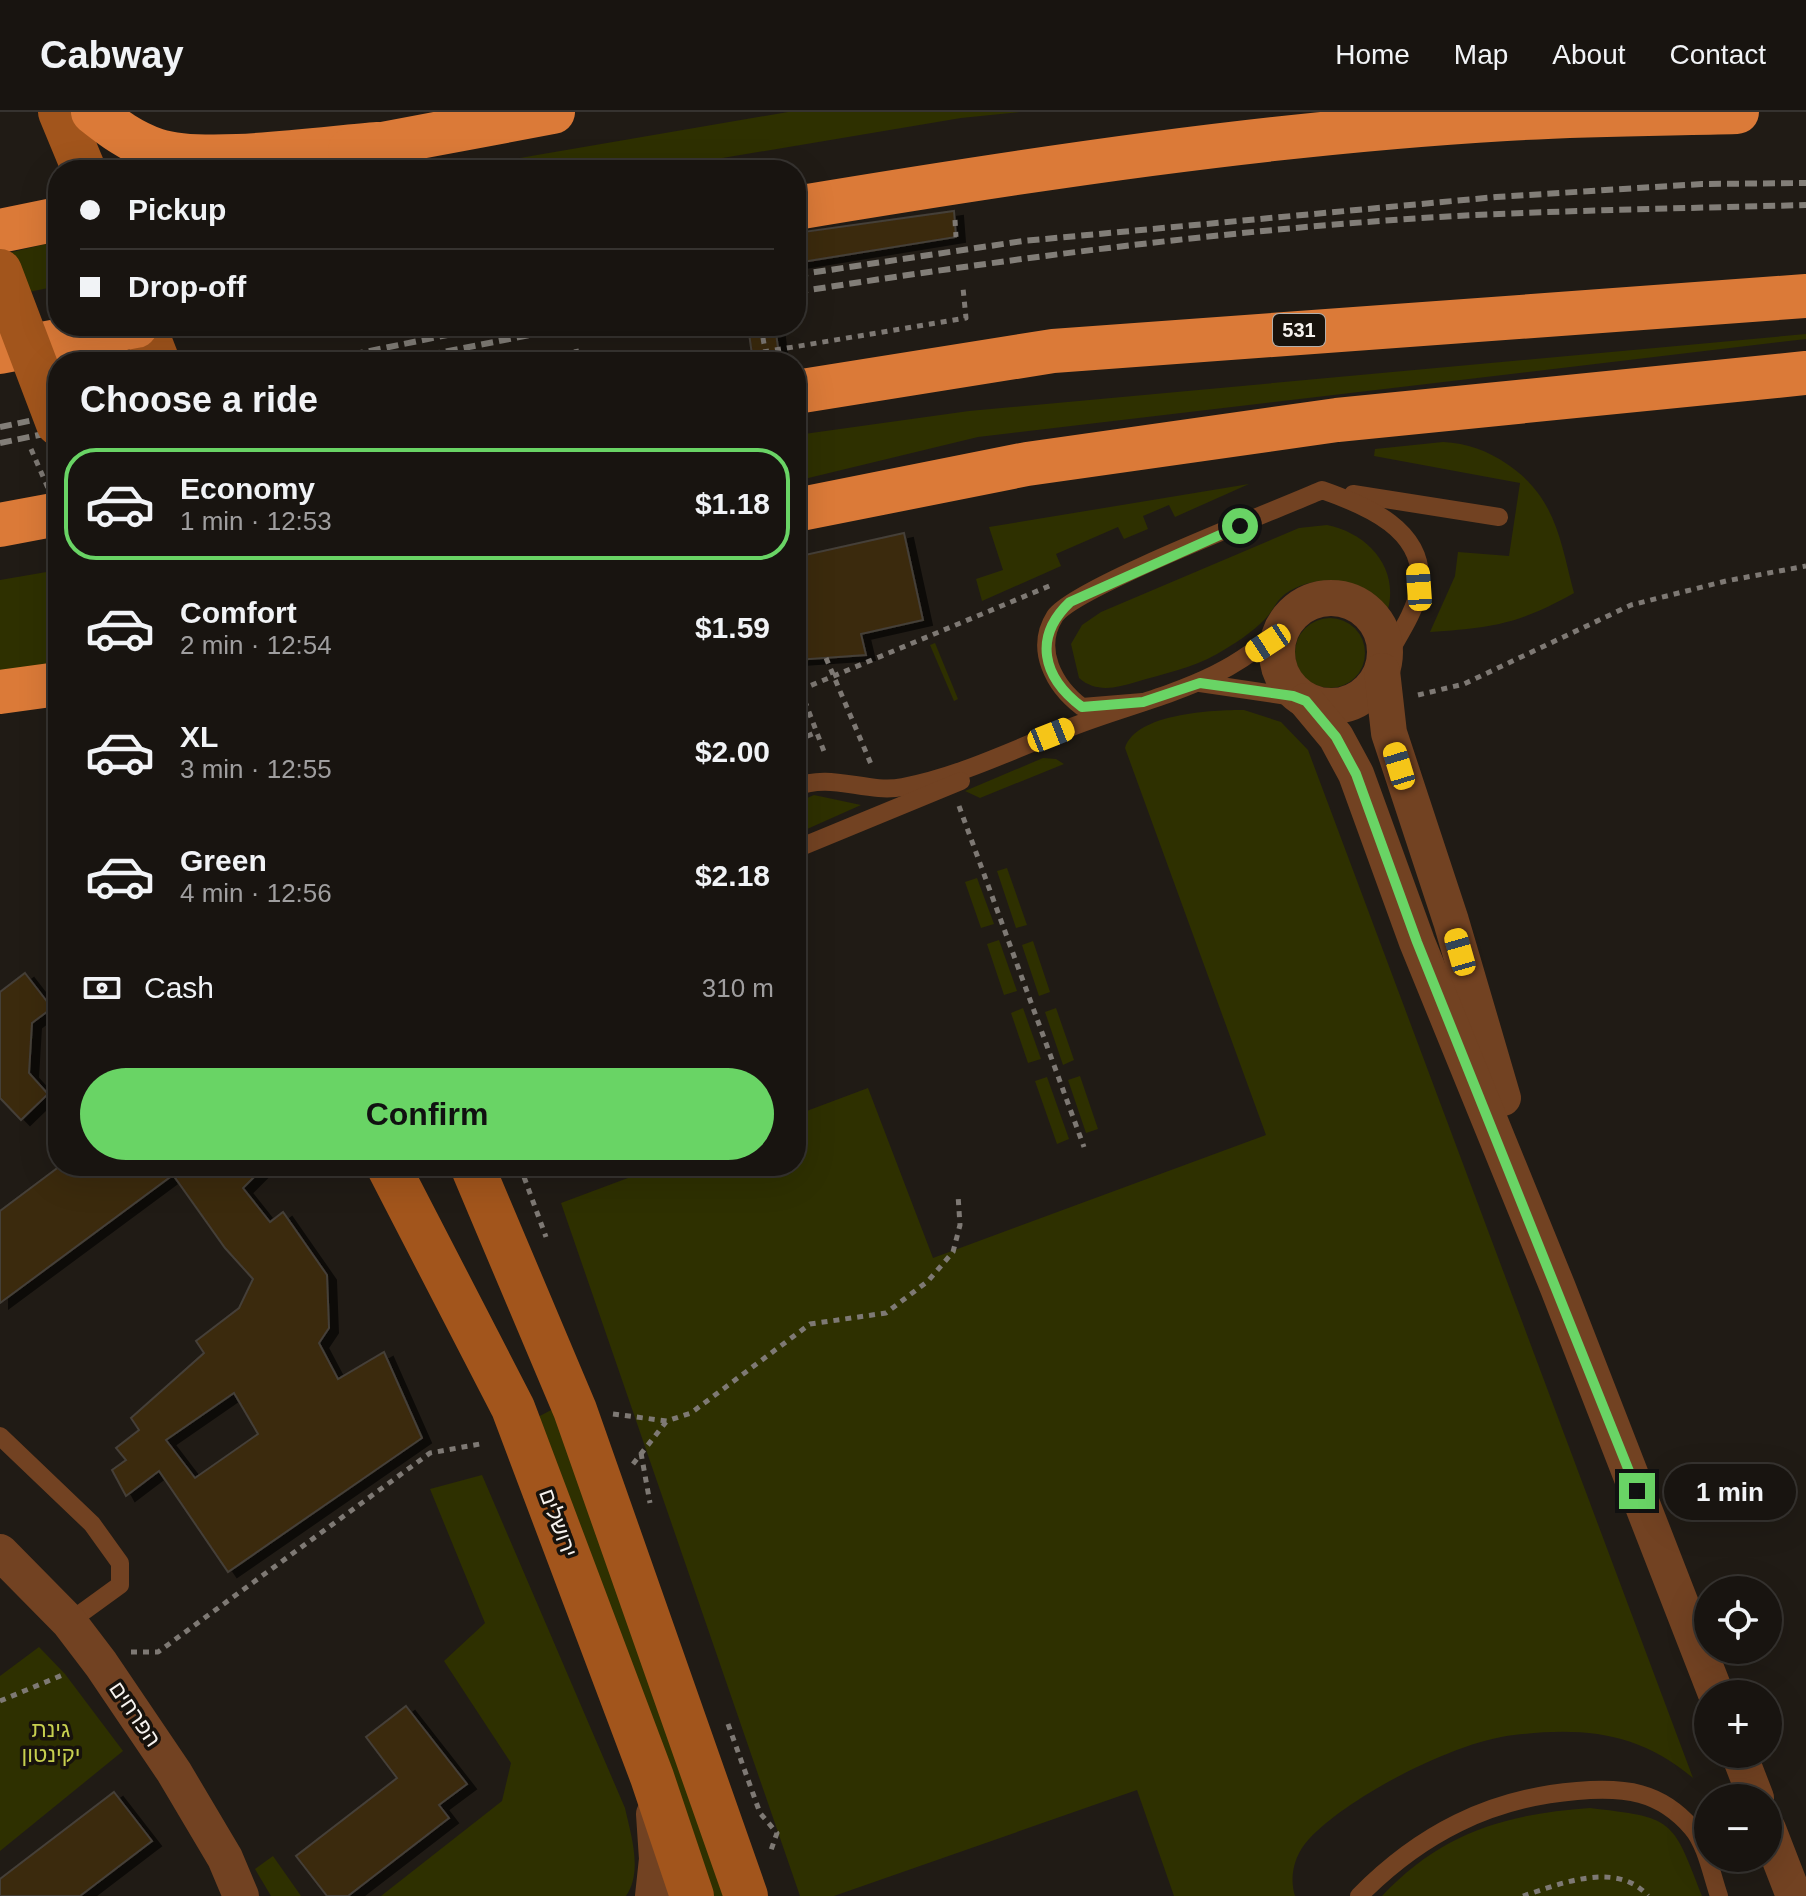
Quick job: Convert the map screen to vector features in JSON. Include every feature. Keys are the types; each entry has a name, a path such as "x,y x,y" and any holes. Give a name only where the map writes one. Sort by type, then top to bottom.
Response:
{"highway":[{"path":"93,112 123,135 159,151 217,156 378,144"},
{"path":"309,160 553,112"},
{"path":"806,206 1024,171 1250,144 1506,119 1737,112"},
{"path":"0,231 48,221"},
{"name":"531","path":"806,390 1053,351 1806,296"},
{"path":"0,352 84,336"},
{"path":"806,508 1027,464 1337,420 1806,373"},
{"path":"0,525 48,516"},
{"path":"0,692 48,685"},
{"path":"0,705 48,707"}],"main road":[{"path":"60,112 80,160"},
{"path":"0,271 48,398"},
{"name":"ירושלים","path":"393,1176 513,1408 652,1777 692,1896"},
{"path":"476,1176 575,1410 746,1896"}],"street":[{"path":"1558,1288 1451,921 1399,766 1383,680 1385,644 1379,626 1368,612 1353,602 1336,597 1318,599 1288,618 1279,634 1276,652 1288,685 1336,737 1356,774 1417,942 1558,1288 1711,1680"},
{"path":"1304,699 1324,706 1350,702 1383,680"},
{"name":"הפרחים","path":"0,1552 69,1622 174,1772 225,1858 241,1896"},
{"path":"652,1777 657,1859 653,1896"},
{"path":"1782,1865 1794,1896"}],"lane":[{"path":"1322,490 1363,505 1389,520 1406,539 1418,564 1419,587 1414,605 1383,680"},
{"path":"1143,702 1082,707 1067,696 1051,670 1045,649 1056,615 1070,602 1322,490 1499,517"},
{"path":"806,784 824,779 889,789 977,766 1200,683 1268,643 1288,618"},
{"path":"1200,683 1304,699"},
{"path":"806,845 966,779 977,766"},
{"path":"0,1436 92,1524 120,1563 120,1585 69,1622"},
{"path":"1359,1896 1386,1868 1451,1825 1493,1805 1539,1794 1610,1788 1658,1798 1695,1830 1719,1896"}],"path":[{"path":"954,219 956,237"},
{"path":"759,352 966,318 963,288"},
{"path":"763,336 765,351"},
{"path":"1383,680 1464,684 1631,605 1726,581 1806,566"},
{"path":"806,688 959,626 1059,581"},
{"path":"826,658 872,764"},
{"path":"806,705 825,754"},
{"path":"806,737 817,732"},
{"path":"955,795 1084,1147"},
{"path":"667,1421 691,1413 810,1324 886,1313 928,1281 953,1252 960,1225 958,1195"},
{"path":"122,1652 158,1652 430,1453 480,1444"},
{"path":"0,1701 65,1674"},
{"path":"1523,1896 1576,1879 1612,1877 1642,1889 1648,1896"}],"green space":[{"path":"788,112 1020,112 961,118 711,160 508,160"},
{"path":"48,243 48,288 0,298 0,255"},
{"path":"1806,334 1806,339 978,437 806,479 806,434 969,411"},
{"path":"1443,442 1477,448 1492,455 1523,477 1536,491 1554,521 1574,593 1537,612 1505,623 1430,632 1455,576 1458,552 1509,556 1520,483 1374,456 1375,449"},
{"path":"1249,484 1175,517 1169,505 1143,516 1148,529 1124,539 1118,527 1056,554 1061,566 982,601 976,579 1003,570 989,527"},
{"path":"1327,525 1355,536 1377,554 1389,579 1388,609 1379,598 1354,584 1340,581 1312,583 1285,594 1249,633 1198,663 1114,687 1092,686 1079,678 1071,644 1082,625 1101,612 1299,528"},
{"path":"48,572 48,666 0,671 0,580"},
{"path":"1323,618 1337,618 1359,633 1365,653 1363,666 1355,678 1337,688 1323,688 1301,673 1295,660 1295,646 1310,624"},
{"path":"935,643 958,699 954,701 930,645"},
{"path":"1244,710 1281,722 1308,750 1693,1778 1652,1751 1609,1736 1564,1732 1514,1735 1490,1739 1434,1759 1350,1805 1327,1822 1300,1852 1293,1874 1295,1896 1174,1896 1137,1790 834,1896 800,1896 561,1203 633,1176 806,1176 806,1111 868,1088 933,1258 1266,1135 1125,748 1132,736 1144,727 1177,716"},
{"path":"1043,758 1056,759 1064,764 980,798 965,791"},
{"path":"814,795 861,805 806,830 806,799"},
{"path":"1007,868 1027,925 1016,928 997,871"},
{"path":"977,878 994,924 981,928 965,882"},
{"path":"999,940 1017,991 1004,995 987,944"},
{"path":"1033,941 1050,992 1039,996 1022,945"},
{"path":"1023,1008 1041,1059 1028,1063 1011,1013"},
{"path":"1056,1008 1074,1060 1063,1065 1045,1012"},
{"path":"1080,1076 1098,1129 1086,1133 1068,1080"},
{"path":"1047,1077 1069,1139 1057,1144 1035,1081"},
{"path":"555,1408 728,1896 710,1896 534,1419"},
{"path":"482,1475 625,1808 635,1865 626,1896 381,1896 502,1801 511,1763 444,1661 485,1623 430,1489"},
{"name":"גינת יקינטון","path":"39,1647 65,1674 123,1751 0,1851 0,1676"},
{"path":"1590,1808 1638,1815 1666,1826 1684,1850 1702,1896 1382,1896 1428,1856 1477,1830 1530,1815"},
{"path":"273,1856 301,1896 271,1896 255,1869"}],"building":[{"path":"954,211 956,237 806,261 806,232"},
{"path":"749,336 776,336 779,352 752,352"},
{"path":"904,533 923,620 861,634 866,655 806,659 806,555"},
{"path":"25,973 48,1003 48,1011 32,1023 29,1073 48,1094 21,1120 0,1098 0,992"},
{"path":"48,1175 172,1176 0,1303 0,1211"},
{"path":"174,1176 255,1176 243,1188 270,1222 283,1212 327,1275 329,1328 319,1343 338,1379 384,1352 422,1438 228,1572 159,1471 126,1496 112,1470 126,1460 116,1448 139,1430 131,1418 204,1353 196,1341 239,1308 253,1279 225,1248","holes":["234,1393 258,1434 195,1478 166,1440"]},
{"path":"406,1706 467,1784 439,1805 449,1818 348,1896 327,1896 296,1856 397,1778 366,1737"},
{"path":"114,1792 152,1841 80,1896 0,1896 0,1879"}],"railway":[{"path":"806,274 1023,241 1496,197 1702,184 1806,183"},
{"path":"806,291 1049,255 1304,227 1474,215 1806,205"},
{"path":"365,352 442,336"},
{"path":"444,352 524,336"},
{"path":"0,427 48,417"},
{"path":"0,443 48,433"}],"route":[{"path":"1240,526 1070,602 1056,615 1048,631 1045,649 1051,670 1067,696 1082,707 1143,702 1200,683 1293,696 1306,701 1336,737 1356,774 1417,942 1637,1491"}]}
